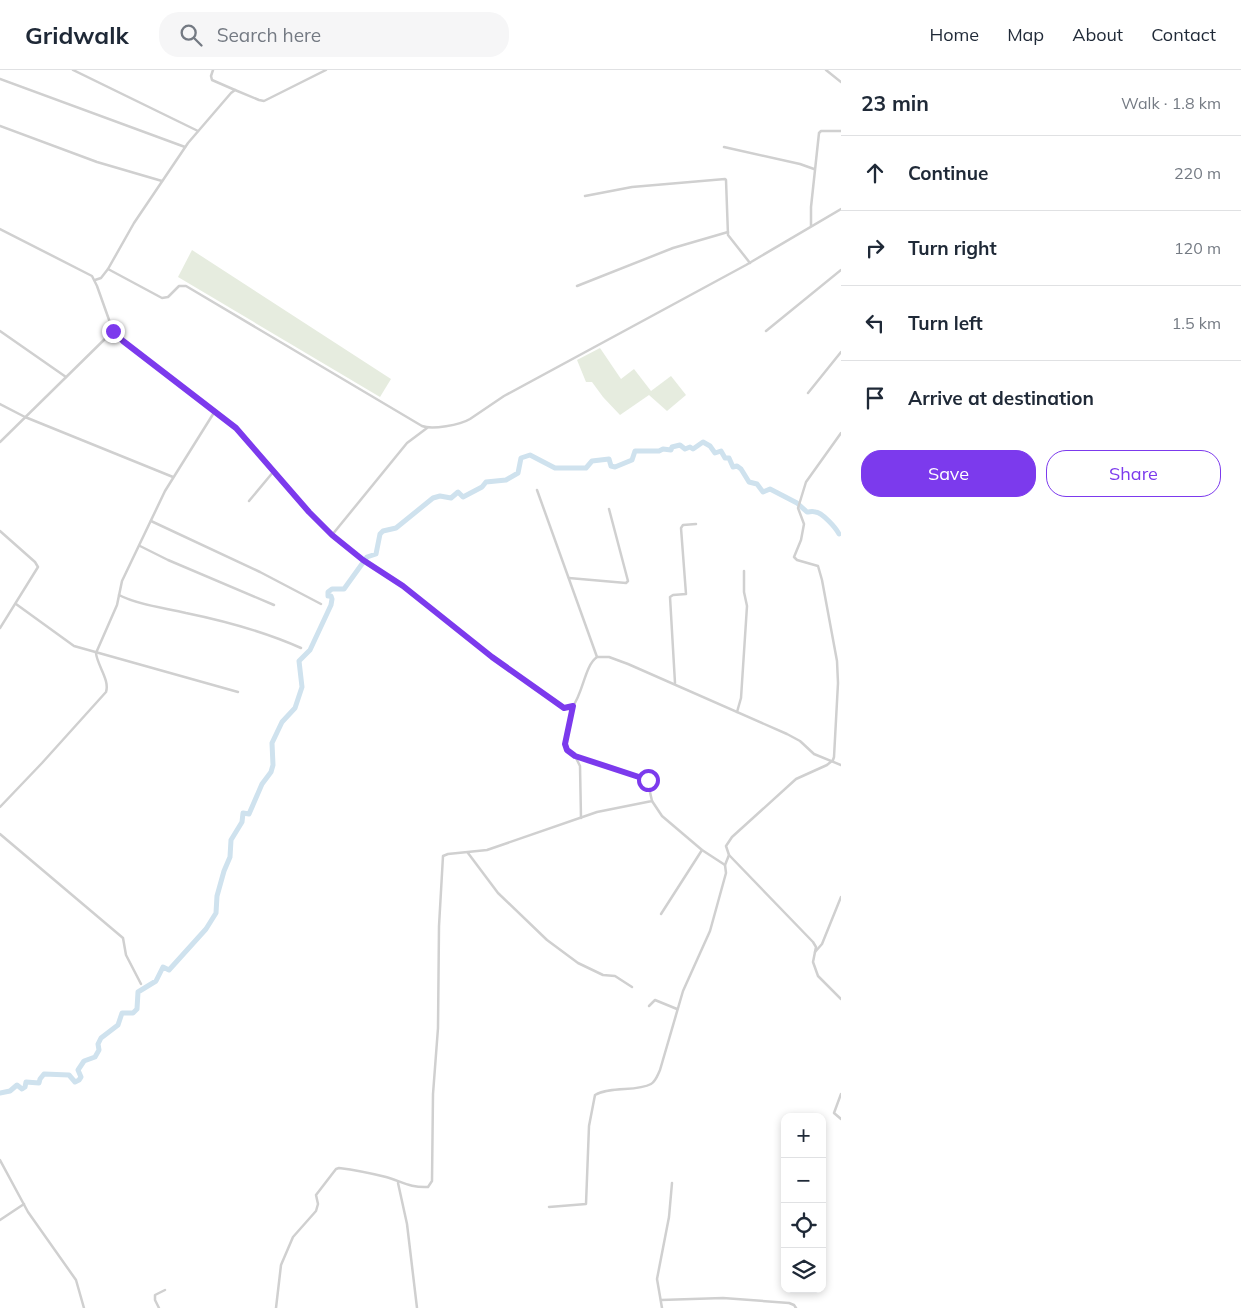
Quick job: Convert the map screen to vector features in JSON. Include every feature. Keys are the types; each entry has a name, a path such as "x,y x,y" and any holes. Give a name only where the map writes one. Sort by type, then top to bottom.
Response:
{"street":[{"path":"73,70 198,131"},
{"path":"213,70 212,80 264,101 326,70"},
{"path":"826,70 841,82"},
{"path":"0,79 185,148"},
{"path":"95,280 101,278 108,269 134,223 185,148 235,90"},
{"path":"0,126 97,162 162,181"},
{"path":"812,226 811,207 820,132 841,131"},
{"path":"724,147 815,169"},
{"path":"585,196 632,187 725,179 728,235 750,263"},
{"path":"332,535 407,443 427,428 464,422 470,419 504,396 750,263 841,209"},
{"path":"0,229 89,273 95,280 113,331 123,341 236,428 309,512 332,535 363,560 403,586 492,657 558,704 566,708 573,706"},
{"path":"576,286 673,248 728,232"},
{"path":"108,269 162,298 168,297 179,286 186,286 427,428"},
{"path":"766,330 841,270"},
{"path":"0,331 66,377"},
{"path":"0,442 113,331"},
{"path":"808,393 841,352"},
{"path":"0,404 25,418 173,477"},
{"path":"0,807 106,692 107,684 96,652 117,605 122,581 173,477 215,411"},
{"path":"816,952 815,945 730,856 726,846 732,837 796,779 831,762 834,756 838,683 837,654 820,569 794,557 801,540 804,524 798,511 806,482 841,433"},
{"path":"249,501 274,471"},
{"path":"537,490 597,657"},
{"path":"569,578 626,583 628,581 609,509"},
{"path":"151,521 260,572 321,604"},
{"path":"675,684 670,597 673,594 686,594 681,528 696,524"},
{"path":"0,531 38,565 36,572 0,628"},
{"path":"140,546 168,560 274,605"},
{"path":"737,712 741,698 747,606 744,597 744,571"},
{"path":"119,595 236,626 288,642 301,648"},
{"path":"16,604 74,646 238,692"},
{"path":"725,865 702,850 662,816 652,801 647,779 575,756 567,750 565,744 573,706 579,696 592,661 597,657 618,659 793,737 814,754 841,765"},
{"path":"575,756 580,766 581,818"},
{"path":"276,1308 281,1264 295,1235 316,1211 318,1204 316,1195 336,1169 364,1172 398,1183 426,1187 432,1181 433,1094 438,1028 442,858 446,854 481,851 498,847 610,809 652,801"},
{"path":"0,834 123,938 126,955 141,984"},
{"path":"661,914 702,850"},
{"path":"468,852 498,894 547,940 578,962 603,975 615,976 632,987"},
{"path":"549,1208 586,1204 589,1126 595,1095 610,1090 649,1085 654,1082 660,1070 683,991 710,931 726,873 725,865 730,856"},
{"path":"841,898 813,962 815,971 841,999"},
{"path":"649,1006 655,1000 676,1010"},
{"path":"841,1094 834,1112 841,1119"},
{"path":"0,1160 24,1204 76,1280 84,1308"},
{"path":"398,1183 407,1224 417,1308"},
{"path":"662,1308 657,1279 666,1233 672,1183"},
{"path":"0,1220 24,1204"},
{"path":"159,1308 155,1295 165,1290"},
{"path":"661,1300 738,1299 789,1303 796,1308"}],"shaded area":[{"path":"192,250 391,379 380,397 178,277"},
{"path":"600,348 621,379 634,369 651,391 671,376 686,395 667,411 649,395 620,415 592,382 586,382 577,360"}],"waterway":[{"path":"0,1093 10,1091 17,1085 22,1089 25,1087 26,1082 39,1083 44,1074 69,1075 75,1082 79,1080 81,1077 78,1070 84,1061 95,1057 99,1050 98,1044 101,1038 118,1025 122,1013 133,1013 137,1009 138,992 156,981 163,967 169,970 206,929 216,913 217,896 230,857 231,840 242,822 243,813 249,814 262,784 271,772 273,765 272,743 282,722 295,708 302,687 299,661 310,650 331,605 332,599 331,596 328,596 328,592 332,589 344,589 367,557 376,554 380,534 383,531 396,528 433,498 440,496 451,498 458,492 463,497 482,487 486,482 506,480 518,473 521,458 530,455 555,468 586,468 592,461 609,459 611,466 615,467 632,460 635,451 671,450 672,447 680,445 685,449 690,447 693,449 703,442 710,446 715,453 721,451 725,458 729,458 733,467 737,466 741,469 749,482 757,484 763,492 770,489 797,503 807,512 818,513 839,534"}],"route":[{"path":"113,331 123,341 236,428 309,512 332,535 363,560 403,586 492,657 535,686 560,706 568,708 573,706 565,742 566,748 569,751 575,756 648,780"}]}
